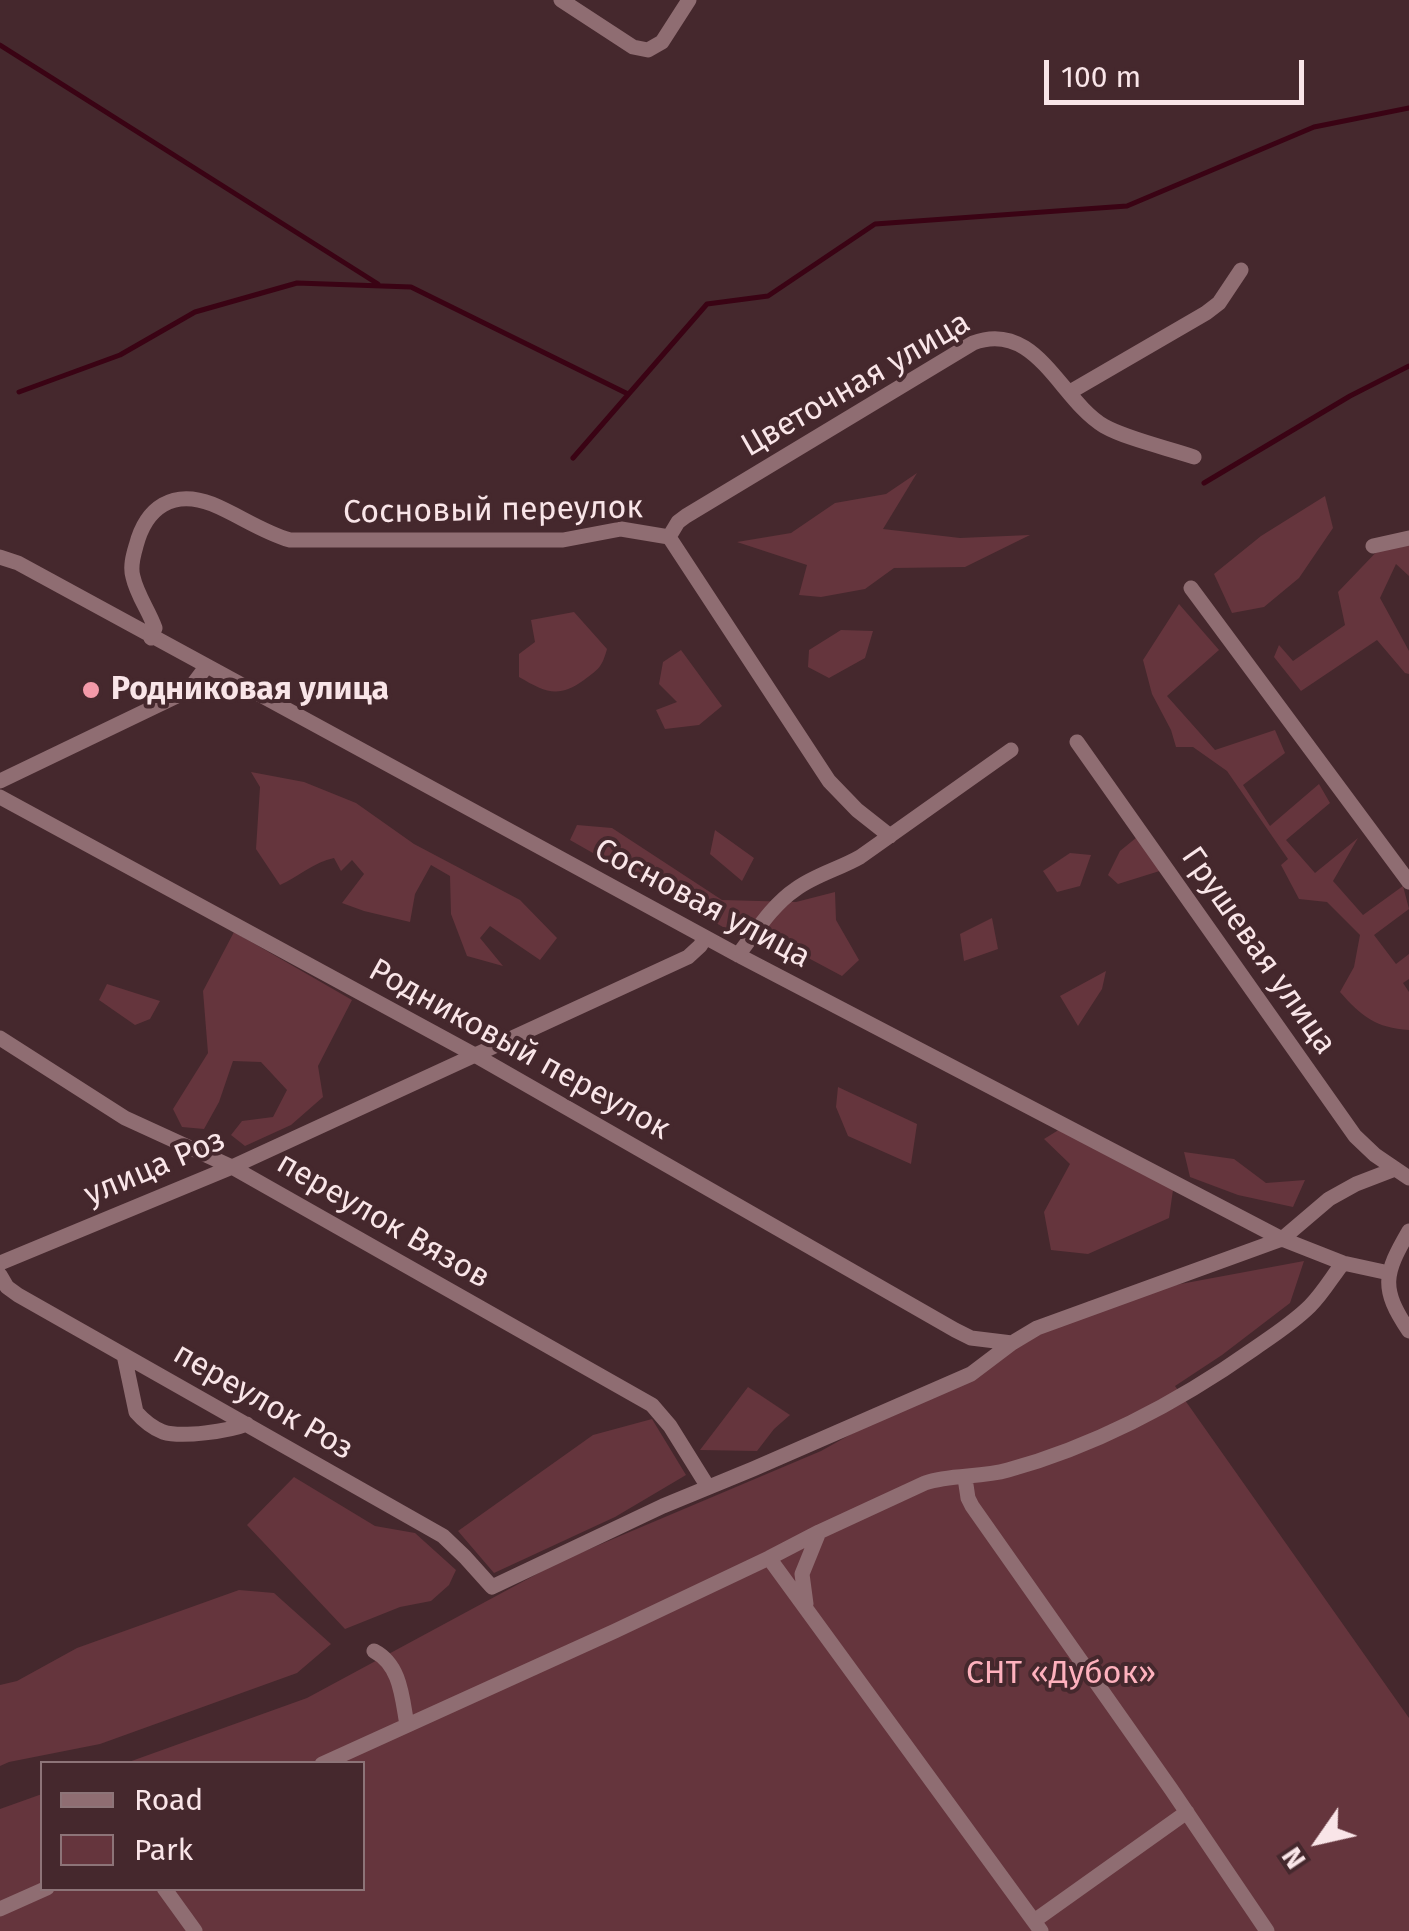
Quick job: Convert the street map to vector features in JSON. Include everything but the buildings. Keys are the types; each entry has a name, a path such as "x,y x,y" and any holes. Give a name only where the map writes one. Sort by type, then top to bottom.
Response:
{"street":[{"path":"560,0 633,47 648,50 662,42 689,0"},
{"path":"1070,392 1206,314 1227,293 1240,270"},
{"name":"Цветочная улица","path":"669,536 686,516 986,338 1001,338 1030,352 1102,425 1194,457"},
{"name":"Сосновый переулок","path":"152,638 154,628 132,575 132,560 139,533 151,514 165,502 186,498 210,504 277,536 303,542 564,540 621,529 669,536 830,781 857,810 890,836"},
{"path":"1374,546 1409,538"},
{"name":"Сосновая улица","path":"0,557 18,563 705,938 1282,1239 1343,1263 1389,1273"},
{"path":"1190,588 1409,882"},
{"path":"0,781 179,695 192,686 206,667"},
{"name":"Грушевая улица","path":"1076,742 1356,1136 1402,1174"},
{"path":"738,955 792,891 842,868 1011,750"},
{"name":"Родниковый переулок","path":"0,797 473,1054 955,1330 971,1338 1012,1342"},
{"name":"улица Роз","path":"0,1262 232,1167 688,957 705,938"},
{"name":"переулок Вязов","path":"0,1038 125,1118 232,1167 652,1405 670,1426 708,1487"},
{"path":"708,1487 972,1374 1012,1342 1037,1328 1282,1239 1329,1199 1356,1184 1402,1174"},
{"path":"1409,1231 1394,1256 1388,1287 1391,1302 1409,1330"},
{"path":"329,1761 925,1483 1007,1470 1054,1455 1168,1405 1293,1321 1312,1304 1343,1263"},
{"name":"переулок Роз","path":"0,1275 18,1296 443,1536 492,1587 708,1487"},
{"path":"124,1355 136,1412 160,1431 216,1432 247,1424"},
{"path":"966,1478 972,1506 1268,1931"},
{"path":"807,1610 802,1574 818,1532"},
{"path":"769,1558 1037,1926 1187,1812"},
{"path":"374,1651 392,1665 407,1725"},
{"path":"0,1909 40,1891"},
{"path":"166,1891 194,1931"}],"green space":[{"path":"917,473 883,529 960,538 1030,535 965,567 894,568 865,589 821,597 799,595 807,565 737,542 791,533 835,503 886,494"},
{"path":"1325,496 1333,528 1299,578 1264,607 1232,613 1214,574 1261,536"},
{"path":"1409,538 1409,576 1396,564 1380,598 1409,651 1409,674 1377,640 1301,691 1274,657 1279,645 1293,661 1345,625 1338,592 1384,544"},
{"path":"1179,604 1219,650 1167,696 1215,750 1275,730 1285,753 1243,785 1270,826 1319,784 1330,803 1286,840 1315,873 1358,838 1333,881 1363,915 1403,886 1409,909 1374,935 1396,964 1409,954 1409,979 1403,983 1409,992 1409,1030 1387,1027 1370,1019 1340,992 1354,967 1360,935 1327,902 1299,899 1281,865 1288,859 1227,771 1193,747 1176,747 1152,694 1143,660"},
{"path":"574,612 607,649 599,667 575,686 559,691 544,690 519,677 519,654 535,642 531,620"},
{"path":"841,630 873,631 865,658 829,678 808,667 809,650"},
{"path":"681,650 722,706 699,725 665,729 656,710 677,702 659,684 663,662"},
{"path":"251,772 304,782 356,803 414,844 520,900 557,938 540,960 490,926 480,938 503,966 467,956 451,914 450,876 431,865 415,894 410,922 342,903 364,874 352,860 341,871 334,858 327,860 280,885 256,849 260,787"},
{"path":"577,825 612,828 722,900 796,902 835,892 836,920 859,960 842,976 784,945 730,931 570,840"},
{"path":"715,830 754,858 742,881 710,854"},
{"path":"1142,833 1166,869 1118,884 1108,875 1120,851"},
{"path":"1070,853 1091,855 1080,886 1057,892 1043,871"},
{"path":"992,918 998,949 964,961 960,934"},
{"path":"234,932 352,1000 318,1066 323,1097 291,1125 245,1146 231,1135 242,1121 273,1117 287,1090 261,1062 233,1061 219,1102 204,1129 182,1127 173,1109 208,1053 203,991"},
{"path":"1106,971 1102,989 1078,1026 1060,996"},
{"path":"107,984 160,1001 150,1019 135,1025 99,1000"},
{"path":"838,1087 917,1124 911,1164 848,1136 836,1107"},
{"path":"1065,1126 1174,1183 1169,1218 1088,1254 1051,1250 1044,1212 1070,1164 1044,1139"},
{"path":"1184,1152 1234,1159 1266,1183 1305,1180 1293,1207 1238,1195 1190,1177"},
{"name":"СНТ «Дубок»","path":"1304,1261 1290,1303 1175,1386 1409,1718 1409,1931 0,1931 0,1809 40,1795 40,1891 365,1891 365,1761 132,1761 307,1698 561,1561 821,1451 1089,1301"},
{"path":"748,1387 790,1415 757,1451 700,1450"},
{"path":"652,1419 686,1475 615,1517 494,1573 458,1531 593,1435"},
{"path":"294,1477 375,1526 415,1533 456,1570 449,1585 431,1601 400,1607 345,1629 247,1525"},
{"path":"239,1590 274,1593 331,1644 297,1673 100,1744 0,1766 0,1685 17,1681 77,1648"}],"waterway":[{"path":"0,45 378,284"},
{"path":"573,458 707,304 768,296 875,224 1127,206 1314,127 1409,108"},
{"path":"19,392 120,355 195,312 297,283 411,287 628,394"},
{"path":"1204,483 1350,396 1409,366"}],"place":[{"name":"Родниковая улица","path":"91,690"}]}
